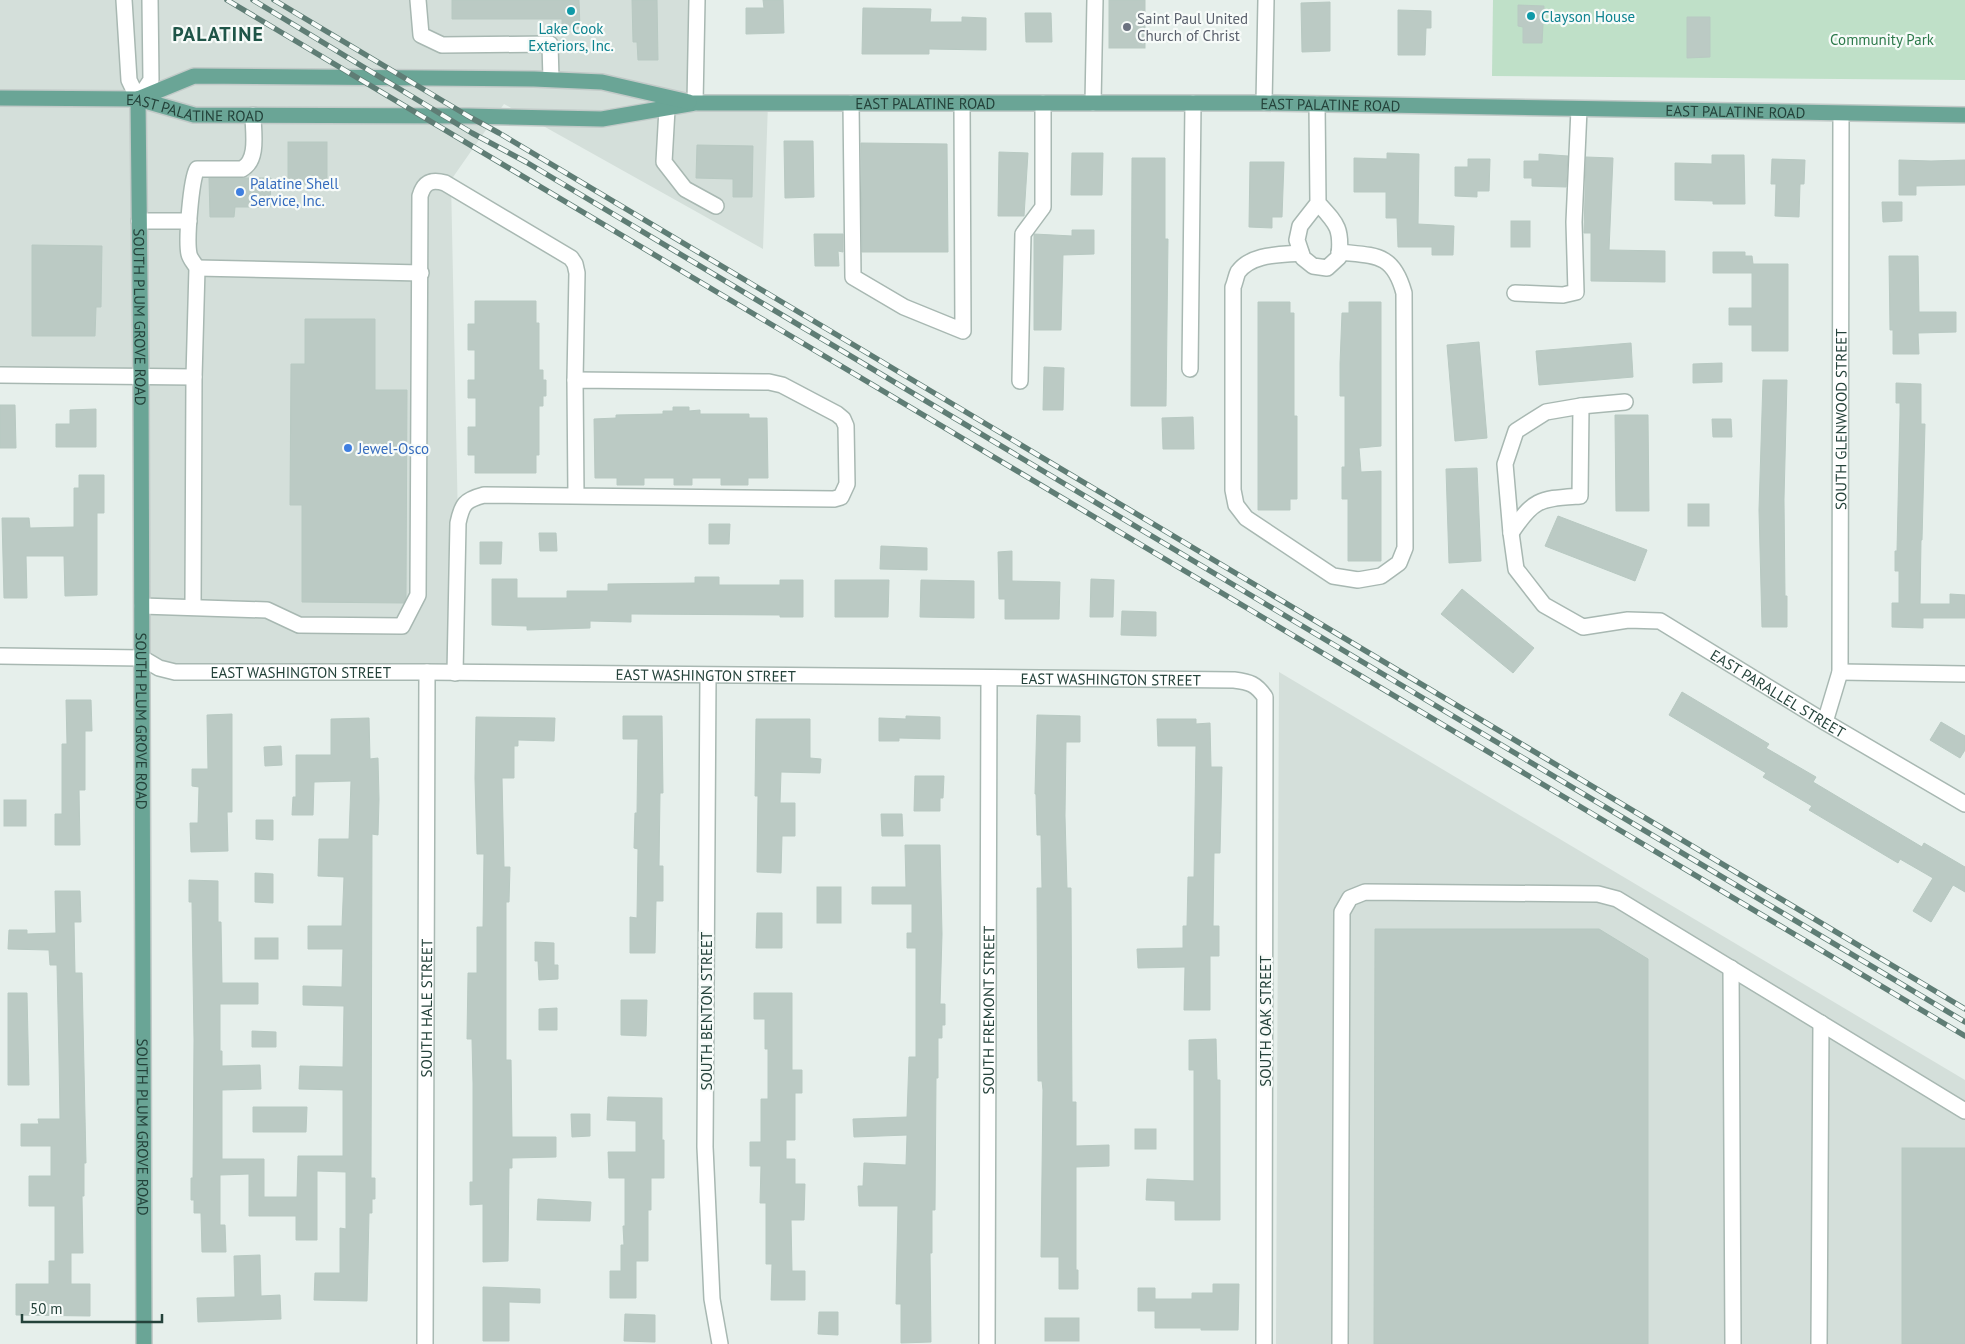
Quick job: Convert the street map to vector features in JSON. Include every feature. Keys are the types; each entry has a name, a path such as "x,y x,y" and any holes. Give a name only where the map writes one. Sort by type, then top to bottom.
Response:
{"main road":[{"name":"EAST PALATINE ROAD","path":"138,99 194,76 551,79 602,82 695,103"},
{"path":"0,98 138,99"},
{"name":"EAST PALATINE ROAD","path":"138,99 194,115 468,116 602,119 695,103 1264,103 1965,115"},
{"name":"SOUTH PLUM GROVE ROAD","path":"138,99 141,377 144,1344"}],"street":[{"path":"124,0 129,80 138,99"},
{"path":"138,99 150,80 150,0"},
{"path":"695,103 696,0"},
{"path":"1093,103 1095,0"},
{"path":"1264,103 1266,0"},
{"path":"418,6 421,35 442,45 550,44 551,79"},
{"path":"852,103 853,277 904,307 963,331 962,103"},
{"path":"1020,381 1022,234 1043,207 1043,103"},
{"path":"1190,370 1193,103"},
{"path":"1317,104 1318,203 1300,226 1297,240 1302,258 1313,266 1327,268 1339,257 1341,240 1336,222 1318,203"},
{"path":"667,109 664,162 686,189 716,206"},
{"path":"1515,293 1563,295 1576,292 1574,222 1579,109"},
{"name":"SOUTH GLENWOOD STREET","path":"1825,722 1840,672 1841,114"},
{"path":"193,606 194,377 197,268 189,255 189,221 194,175 197,169 242,169 250,162 253,153 253,115"},
{"path":"142,606 193,606 267,610 299,625 402,626 418,595 420,196 422,187 429,182 438,181 445,183 564,252 571,258 577,273 574,380 576,496"},
{"path":"139,221 189,221"},
{"path":"1301,253 1270,256 1255,260 1238,272 1233,288 1233,490 1236,505 1246,518 1333,576 1358,580 1381,576 1399,563 1405,548 1404,293 1400,279 1393,267 1378,257 1339,252"},
{"path":"197,268 421,273"},
{"path":"0,375 194,377"},
{"path":"456,673 458,522 462,507 471,498 484,495 834,499 841,497 847,484 846,426 843,419 782,385 769,382 574,380"},
{"path":"1511,533 1505,464 1516,431 1546,412 1581,406 1625,402"},
{"path":"1511,533 1526,511 1547,498 1580,496 1581,406"},
{"name":"EAST PARALLEL STREET","path":"1511,533 1516,569 1544,605 1583,628 1628,620 1660,621 1825,722 1965,804"},
{"path":"0,656 142,658"},
{"name":"EAST WASHINGTON STREET","path":"142,658 159,668 175,672 427,672 1234,680 1246,681 1257,686 1265,697"},
{"name":"SOUTH HALE STREET","path":"425,1344 427,672"},
{"path":"1840,672 1965,674"},
{"name":"SOUTH BENTON STREET","path":"708,676 705,1147 712,1299 720,1344"},
{"name":"SOUTH FREMONT STREET","path":"987,1344 990,678"},
{"name":"SOUTH OAK STREET","path":"1264,1344 1265,697"},
{"path":"1340,1344 1342,912 1350,898 1365,892 1598,894 1617,899 1965,1111"},
{"path":"1731,968 1732,1344"},
{"path":"1819,1344 1821,1023"}],"shaded area":[{"path":"0,0 697,0 695,103 768,103 763,249 504,104 451,180 458,523 455,673 175,672 142,658 141,377 0,375"},
{"path":"1279,672 1965,1080 1965,1344 1276,1344"}],"green space":[{"name":"Community Park","path":"1493,0 1965,0 1965,80 1492,76"}],"building":[{"path":"452,0 579,0 580,28 562,29 562,19 452,19"},
{"path":"632,0 657,0 658,60 638,60 637,42 633,42"},
{"path":"763,0 783,0 784,33 746,34 746,8 764,8"},
{"name":"Saint Paul United Church of Christ","path":"1109,0 1145,0 1145,48 1109,48"},
{"path":"1330,2 1330,51 1302,52 1301,3"},
{"name":"Clayson House","path":"1518,5 1544,6 1542,43 1523,43 1523,27 1518,26"},
{"path":"863,8 931,9 930,22 962,22 962,17 986,18 986,50 929,49 929,54 862,54"},
{"path":"1398,10 1431,11 1431,28 1426,28 1425,55 1398,55"},
{"path":"1025,13 1051,13 1052,42 1026,42"},
{"path":"1687,17 1710,17 1710,57 1687,58"},
{"path":"784,141 813,141 814,197 785,198"},
{"path":"288,142 327,142 327,184 288,184"},
{"path":"861,143 947,144 948,252 862,252"},
{"path":"697,145 753,146 752,197 733,197 733,179 696,178"},
{"path":"999,152 1028,153 1024,216 998,216"},
{"path":"1072,153 1103,153 1102,195 1071,195"},
{"path":"1387,153 1419,154 1418,224 1454,226 1453,255 1432,255 1432,247 1398,247 1397,218 1386,218 1386,192 1354,192 1354,158 1387,159"},
{"path":"1539,154 1568,156 1566,187 1532,186 1532,178 1524,178 1524,161 1539,161"},
{"path":"1712,155 1744,155 1745,204 1713,204 1713,201 1675,200 1675,163 1712,164"},
{"path":"1586,157 1613,158 1609,250 1665,251 1665,282 1591,281 1591,233 1584,233"},
{"path":"1132,158 1165,158 1165,239 1168,239 1166,406 1131,406"},
{"path":"1468,159 1490,159 1489,191 1477,191 1477,197 1455,196 1455,167 1468,167"},
{"path":"1772,159 1805,160 1804,184 1800,184 1799,217 1775,216 1776,184 1771,184"},
{"path":"1899,160 1965,160 1965,185 1916,186 1916,195 1899,195"},
{"path":"1250,162 1284,162 1282,217 1272,217 1272,228 1249,227"},
{"name":"Palatine Shell Service, Inc.","path":"209,178 271,178 270,207 235,207 234,217 210,217"},
{"path":"1882,202 1902,202 1902,221 1883,222"},
{"path":"1511,221 1530,221 1530,247 1511,247"},
{"path":"1072,230 1094,230 1094,254 1063,255 1061,330 1034,330 1034,234 1072,236"},
{"path":"814,234 843,234 843,252 838,251 839,266 815,266"},
{"path":"32,245 102,246 101,307 96,307 95,336 32,336"},
{"path":"1713,252 1745,252 1745,256 1752,256 1753,264 1788,264 1788,351 1752,351 1752,325 1729,325 1729,308 1752,308 1752,273 1713,273"},
{"path":"1889,256 1918,256 1919,312 1956,312 1956,332 1918,333 1919,354 1893,354 1893,330 1890,330"},
{"path":"475,301 536,301 536,323 539,323 539,370 543,370 543,380 546,380 546,396 543,396 543,406 539,406 539,455 536,455 536,473 475,473 475,455 468,455 468,427 476,427 476,398 468,398 468,380 475,380 475,350 468,350 468,324 475,324"},
{"path":"1258,302 1290,302 1290,313 1294,313 1294,416 1297,416 1297,499 1290,499 1290,510 1258,510"},
{"path":"1349,302 1381,302 1381,446 1359,448 1361,472 1381,471 1381,561 1348,561 1348,499 1342,499 1342,467 1345,467 1345,396 1340,396 1340,364 1342,313 1349,313"},
{"name":"Jewel-Osco","path":"305,319 375,319 375,390 407,390 406,598 404,603 302,602 302,505 290,505 291,364 305,364"},
{"path":"1479,342 1487,438 1455,441 1447,345"},
{"path":"1631,343 1633,377 1539,385 1536,351"},
{"path":"1722,363 1722,382 1693,383 1693,364"},
{"path":"1044,367 1064,368 1063,410 1043,410"},
{"path":"1763,380 1787,380 1784,499 1787,627 1762,627 1759,510"},
{"path":"1896,383 1921,384 1921,424 1925,424 1920,604 1950,604 1950,594 1965,595 1965,618 1923,618 1923,628 1892,627 1892,603 1899,603 1899,571 1895,571 1895,551 1897,551 1900,403 1896,403"},
{"path":"0,405 15,405 16,448 0,448"},
{"path":"673,407 689,407 689,411 700,410 700,414 749,414 749,418 767,418 768,478 748,478 748,485 721,485 721,478 692,478 692,485 674,485 674,478 644,478 644,485 617,485 617,478 595,478 594,419 616,418 616,415 663,414 663,411 673,411"},
{"path":"96,409 96,447 56,447 56,424 70,424 70,410"},
{"path":"1615,415 1648,415 1649,511 1616,511"},
{"path":"1193,417 1194,449 1163,449 1162,418"},
{"path":"1712,419 1731,419 1732,437 1713,437"},
{"path":"1477,468 1481,561 1449,563 1446,469"},
{"path":"79,475 104,475 104,513 97,513 97,595 65,596 64,556 26,556 27,598 4,598 2,518 29,518 30,528 74,527 74,488 79,488"},
{"path":"1688,504 1709,504 1709,526 1688,526"},
{"path":"1558,516 1647,550 1635,581 1545,546"},
{"path":"709,524 730,524 729,544 709,544"},
{"path":"539,533 556,533 557,551 540,551"},
{"path":"480,542 502,542 501,564 480,564"},
{"path":"881,546 927,548 927,570 880,569"},
{"path":"1012,551 1012,581 1060,582 1059,619 1005,619 1005,599 999,599 998,552"},
{"path":"695,577 719,577 719,585 780,585 780,580 803,580 803,617 780,617 780,615 631,614 631,622 590,621 590,628 527,630 527,626 492,625 492,579 517,579 517,598 567,598 567,591 608,591 608,584 695,583"},
{"path":"1091,579 1114,580 1113,617 1090,617"},
{"path":"835,580 889,580 888,617 835,617"},
{"path":"921,580 974,581 974,618 920,617"},
{"path":"1462,589 1534,648 1513,673 1441,614"},
{"path":"1122,611 1156,612 1156,636 1121,635"},
{"path":"1682,692 1769,744 1766,748 1816,777 1813,782 1922,847 1924,843 1965,867 1965,892 1953,885 1931,922 1913,911 1933,878 1900,859 1898,863 1809,810 1812,806 1763,777 1766,773 1669,715"},
{"path":"66,700 91,700 92,731 85,731 85,790 79,790 80,845 55,845 55,814 62,814 62,744 67,744"},
{"path":"232,714 232,812 227,812 228,851 191,852 190,823 198,823 199,787 192,786 192,769 208,769 207,715"},
{"path":"1037,715 1080,716 1080,742 1066,742 1065,816 1067,888 1071,888 1072,1102 1076,1102 1076,1146 1109,1145 1109,1166 1076,1167 1076,1270 1078,1270 1078,1289 1059,1289 1059,1257 1041,1257 1043,1090 1042,1081 1038,1081 1037,888 1042,888 1041,835 1037,835 1035,794"},
{"path":"623,716 662,716 663,793 660,793 659,866 663,866 663,901 656,901 655,953 630,953 630,917 637,918 638,849 634,848 635,813 637,813 638,739 623,739"},
{"path":"906,716 940,717 940,739 899,738 899,741 879,741 879,718 906,719"},
{"path":"476,717 555,718 554,741 518,740 518,746 514,746 514,778 502,778 504,867 510,867 509,902 506,902 506,1060 511,1060 512,1137 556,1137 556,1157 512,1158 512,1168 509,1168 508,1261 483,1262 483,1204 470,1205 470,1182 473,1182 473,1083 472,1039 467,1039 468,973 477,973 477,927 483,927 484,854 477,854"},
{"path":"369,718 370,759 378,758 379,799 378,835 372,834 371,1178 375,1178 375,1199 372,1199 372,1213 369,1213 367,1301 314,1300 315,1273 340,1273 340,1228 346,1229 346,1172 317,1171 317,1240 296,1240 296,1216 249,1216 249,1174 220,1175 220,1225 225,1225 226,1252 202,1252 201,1213 194,1213 194,1200 191,1200 191,1178 193,1178 194,1040 192,902 189,902 189,880 218,881 218,922 221,922 222,983 258,983 258,1004 220,1004 220,1051 222,1051 222,1066 260,1065 261,1089 222,1090 222,1159 264,1159 264,1197 297,1197 298,1156 343,1156 343,1090 299,1089 300,1066 343,1067 344,1006 303,1005 303,986 342,987 343,949 308,949 308,926 342,926 344,877 318,876 319,839 349,839 351,781 314,782 313,815 292,815 293,797 296,797 296,755 331,755 331,719"},
{"path":"756,719 810,719 810,758 821,759 820,773 781,772 780,803 795,803 795,836 782,836 781,873 757,872 758,796 755,796"},
{"path":"1157,719 1196,719 1196,724 1210,723 1211,767 1222,767 1220,853 1214,853 1213,926 1219,926 1219,956 1210,956 1210,1010 1184,1010 1185,967 1138,968 1137,949 1183,948 1183,926 1187,926 1188,877 1194,877 1196,746 1158,746"},
{"path":"1941,722 1965,736 1965,750 1960,758 1930,740"},
{"path":"281,746 282,765 265,766 264,747"},
{"path":"915,776 944,776 943,798 940,798 940,811 914,811"},
{"path":"4,800 26,800 26,826 4,826"},
{"path":"881,814 902,814 903,836 882,836"},
{"path":"256,820 273,820 273,840 256,839"},
{"path":"905,845 940,845 942,934 940,1004 945,1004 945,1025 942,1025 942,1038 938,1038 938,1078 936,1078 935,1210 932,1210 932,1253 930,1253 931,1342 901,1343 901,1304 896,1304 898,1206 859,1206 858,1186 863,1186 864,1163 906,1165 907,1135 854,1137 853,1119 907,1117 909,1057 916,1057 916,948 907,948 907,933 912,933 912,904 872,904 872,887 906,887"},
{"path":"255,873 273,874 273,903 255,902"},
{"path":"817,887 841,887 841,923 817,923"},
{"path":"55,891 80,891 81,922 74,922 75,973 82,973 86,1163 84,1163 84,1196 82,1196 83,1253 71,1253 71,1284 90,1284 90,1316 16,1315 16,1284 49,1284 49,1261 55,1261 55,1206 29,1206 29,1176 51,1176 51,1146 21,1146 21,1124 39,1124 38,1119 60,1119 59,1057 57,965 50,965 49,950 8,949 9,930 27,930 27,934 56,933"},
{"path":"757,913 782,913 782,948 756,948"},
{"path":"1375,929 1599,929 1648,959 1648,1344 1374,1344"},
{"path":"255,938 278,938 278,959 255,959"},
{"path":"535,942 554,943 554,965 558,965 558,979 539,980 538,961 535,961"},
{"path":"8,993 27,993 29,1085 8,1085"},
{"path":"754,993 792,993 792,1070 802,1070 802,1093 795,1093 795,1140 786,1140 786,1159 795,1159 795,1184 805,1184 804,1220 791,1220 792,1271 805,1271 805,1300 771,1300 772,1264 766,1264 766,1203 760,1203 761,1166 750,1166 750,1142 761,1142 761,1099 768,1099 768,1049 765,1049 765,1019 754,1019"},
{"path":"621,1000 647,1000 646,1036 621,1035"},
{"path":"557,1008 557,1030 539,1030 539,1009"},
{"path":"252,1031 276,1032 276,1047 252,1047"},
{"path":"1216,1039 1217,1080 1220,1080 1220,1220 1175,1220 1175,1201 1146,1200 1147,1179 1194,1181 1194,1070 1189,1070 1189,1040"},
{"path":"608,1097 662,1098 664,1178 651,1178 651,1210 648,1210 648,1261 636,1261 636,1298 610,1298 610,1271 621,1271 621,1245 624,1245 623,1226 625,1226 625,1178 609,1178 608,1152 636,1152 636,1121 607,1120"},
{"path":"253,1107 307,1107 306,1132 253,1132"},
{"path":"571,1114 590,1114 590,1136 572,1137"},
{"path":"1135,1129 1156,1129 1156,1149 1135,1149"},
{"path":"1902,1148 1965,1148 1965,1344 1902,1344"},
{"path":"538,1199 591,1202 590,1221 537,1220"},
{"path":"260,1255 261,1296 280,1295 281,1319 198,1322 197,1298 235,1297 234,1256"},
{"path":"1213,1284 1239,1284 1238,1330 1155,1328 1155,1311 1138,1311 1138,1288 1155,1288 1155,1299 1192,1299 1192,1293 1213,1293"},
{"path":"483,1287 540,1289 540,1303 509,1302 509,1341 483,1341"},
{"path":"819,1312 838,1312 838,1335 818,1334"},
{"path":"625,1314 655,1315 655,1342 624,1341"},
{"path":"1045,1318 1079,1318 1079,1341 1045,1341"}],"railway":[{"path":"227,0 1965,1036"},
{"path":"253,0 472,133 526,162 1965,1022"},
{"path":"274,0 1965,1009"}],"place":[{"name":"Lake Cook Exteriors, Inc.","path":"571,11"},
{"name":"Clayson House","path":"1531,16"},
{"name":"Saint Paul United Church of Christ","path":"1127,27"},
{"name":"Palatine Shell Service, Inc.","path":"240,192"},
{"name":"Jewel-Osco","path":"348,448"}],"district":[{"name":"PALATINE","path":"218,34"}]}
